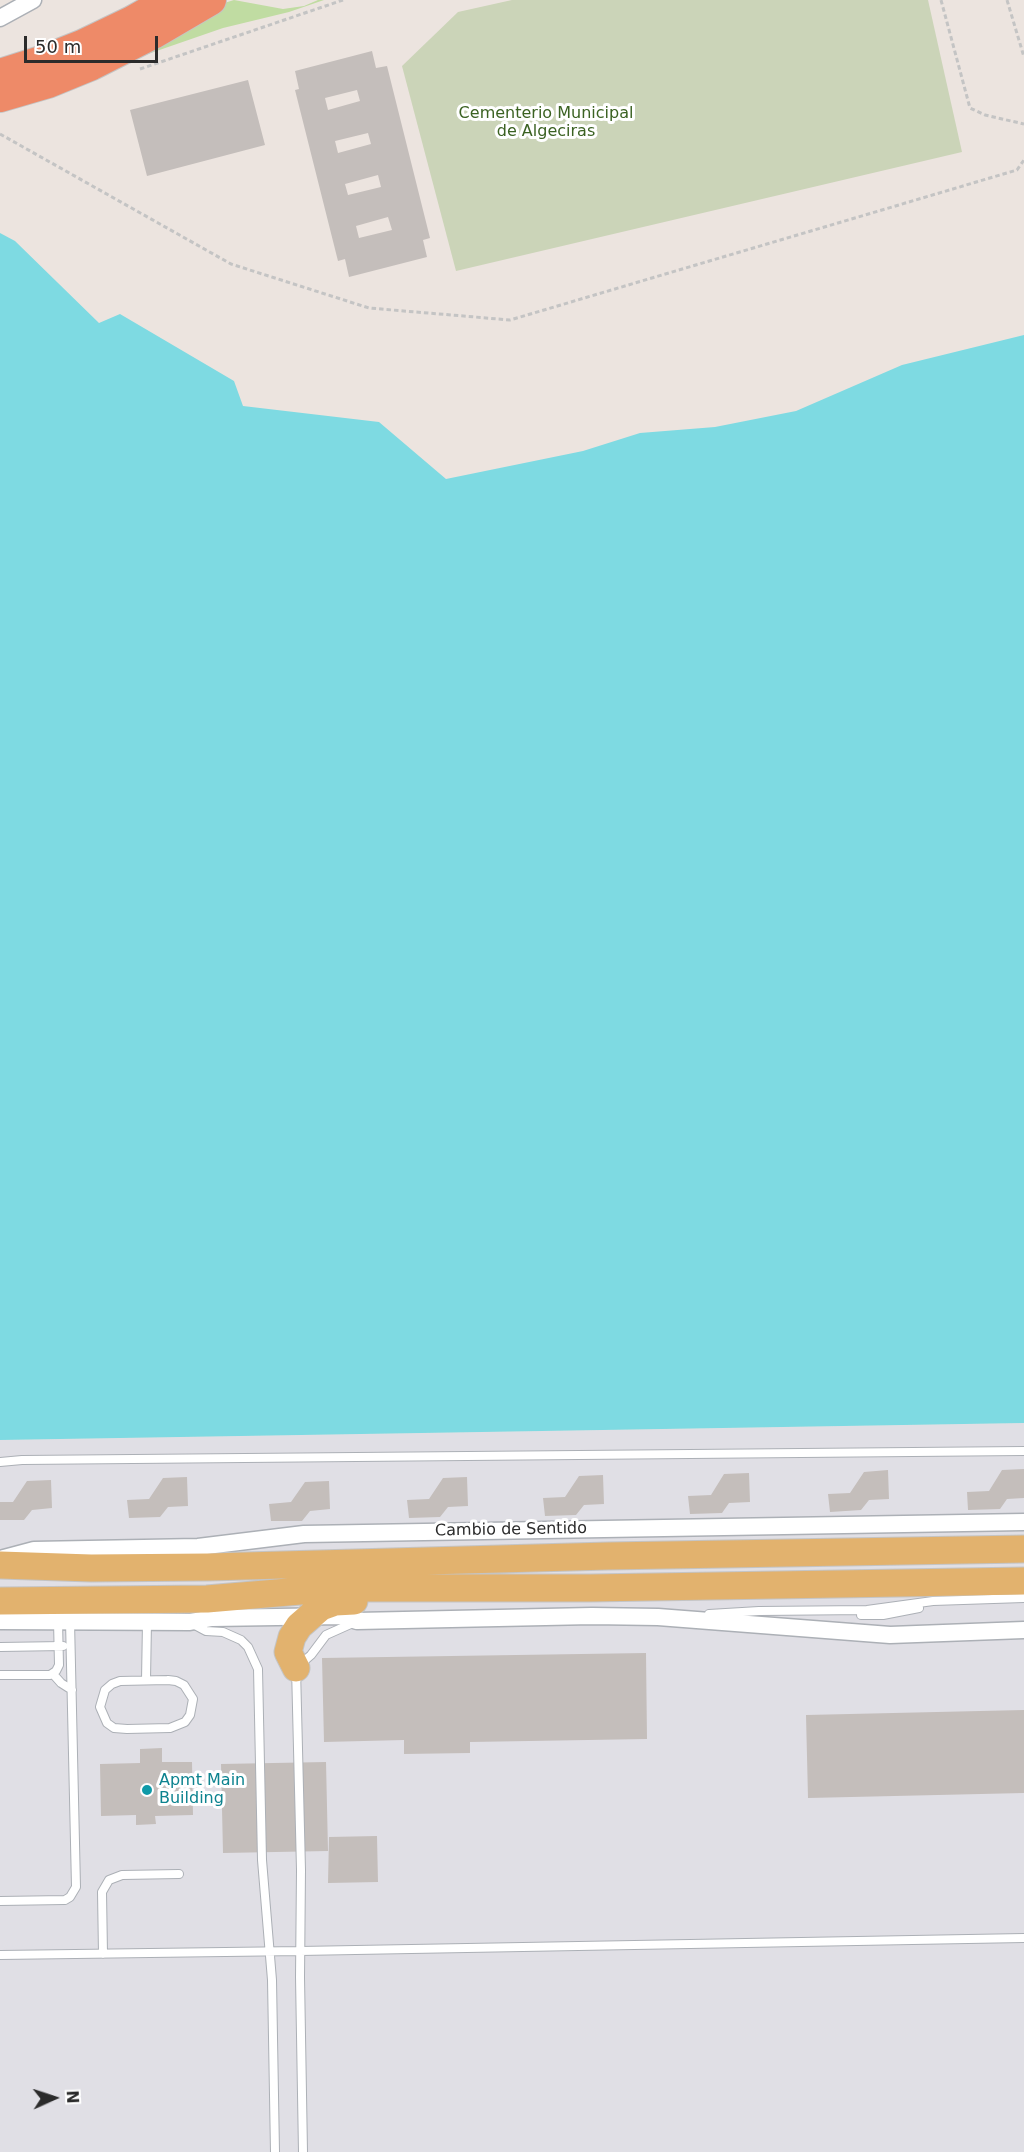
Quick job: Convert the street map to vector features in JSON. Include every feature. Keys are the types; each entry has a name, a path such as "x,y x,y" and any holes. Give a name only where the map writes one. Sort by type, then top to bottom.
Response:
{"highway":[{"path":"0,74 82,45 169,0"},
{"path":"0,97 92,65 153,34 211,0"}],"main road":[{"path":"0,1565 91,1568 209,1567 1024,1549"},
{"path":"0,1600 207,1599 335,1588 590,1588 1024,1581"},
{"path":"296,1668 288,1652 295,1632 308,1616 321,1607 335,1602 463,1600 513,1587"}],"street":[{"path":"0,18 33,0"},
{"name":"Cambio de Sentido","path":"0,1559 34,1550 198,1547 304,1534 1024,1522"},
{"path":"0,1621 190,1622 212,1618 341,1616 357,1621 592,1616 658,1617 890,1635 1024,1630"}],"lane":[{"path":"0,1462 1024,1451"},
{"path":"658,1617 867,1610 933,1601 1024,1598"},
{"path":"0,1901 65,1900 70,1897 76,1887 71,1646 64,1621"},
{"path":"53,1674 59,1665 58,1646 64,1621"},
{"path":"303,2152 301,1870 296,1668 311,1655 326,1635 357,1621"},
{"path":"146,1680 147,1622"},
{"path":"190,1622 206,1632 223,1632 241,1640 248,1647 258,1669 262,1860 269,1952 275,2152"},
{"path":"0,1647 71,1646"},
{"path":"0,1675 53,1674 72,1690"},
{"path":"146,1680 168,1680 184,1685 193,1699 190,1715 185,1722 170,1728 127,1729 114,1728 106,1723 100,1707 105,1690 120,1681 146,1680"},
{"path":"103,1954 102,1892 109,1880 122,1875 179,1874"},
{"path":"0,1955 300,1952 1024,1938"}],"path":[{"path":"139,69 343,0"},
{"path":"941,0 970,108 985,115 1024,124"},
{"path":"1007,0 1024,57"},
{"path":"0,134 231,264 369,308 510,320 1017,170 1024,160"}],"shaded area":[{"path":"1024,1423 1024,2152 0,2152 0,1440"}],"green space":[{"path":"234,0 283,9 324,0 289,12 223,28 119,64 221,4"},
{"name":"Cementerio Municipal de Algeciras","path":"512,0 928,0 962,152 456,271 402,66 458,12"}],"water":[{"path":"0,233 15,241 99,323 120,314 234,381 243,406 379,422 446,479 583,451 640,433 715,427 796,411 902,365 1024,335 1024,1423 0,1440"}],"building":[{"path":"372,51 376,68 387,66 430,238 423,240 427,257 349,277 345,259 338,261 295,90 299,89 295,71","holes":["357,90 360,101 328,110 325,98","368,133 371,144 338,153 335,141","378,175 381,187 348,195 345,184","388,217 392,230 359,238 356,226"]},
{"path":"248,80 265,145 147,176 130,110"},
{"path":"1024,1469 1024,1498 1007,1499 1000,1509 968,1510 967,1492 989,1491 1002,1470"},
{"path":"888,1470 889,1499 869,1500 861,1510 830,1512 828,1494 850,1493 864,1472"},
{"path":"749,1473 750,1502 729,1503 722,1513 690,1514 688,1496 711,1495 724,1474"},
{"path":"603,1475 604,1504 584,1505 576,1515 545,1516 543,1498 565,1497 579,1476"},
{"path":"187,1477 188,1506 168,1507 160,1517 129,1518 127,1500 149,1499 163,1478"},
{"path":"467,1477 468,1506 448,1507 440,1517 409,1518 407,1500 429,1499 443,1478"},
{"path":"51,1480 52,1508 32,1510 24,1520 0,1520 0,1502 13,1502 27,1481"},
{"path":"329,1481 330,1509 310,1511 302,1521 271,1521 269,1504 291,1502 305,1482"},
{"path":"646,1653 647,1739 470,1742 470,1753 404,1754 404,1740 324,1742 322,1658"},
{"path":"1024,1710 1024,1793 808,1798 806,1715"},
{"name":"Apmt Main Building","path":"162,1748 162,1762 192,1762 193,1815 155,1816 156,1824 136,1825 136,1815 101,1816 100,1764 140,1763 140,1749"},
{"path":"326,1762 328,1851 223,1853 221,1764"},
{"path":"377,1836 378,1882 328,1883 329,1837"}],"place":[{"name":"Apmt Main Building","path":"147,1790"}]}
